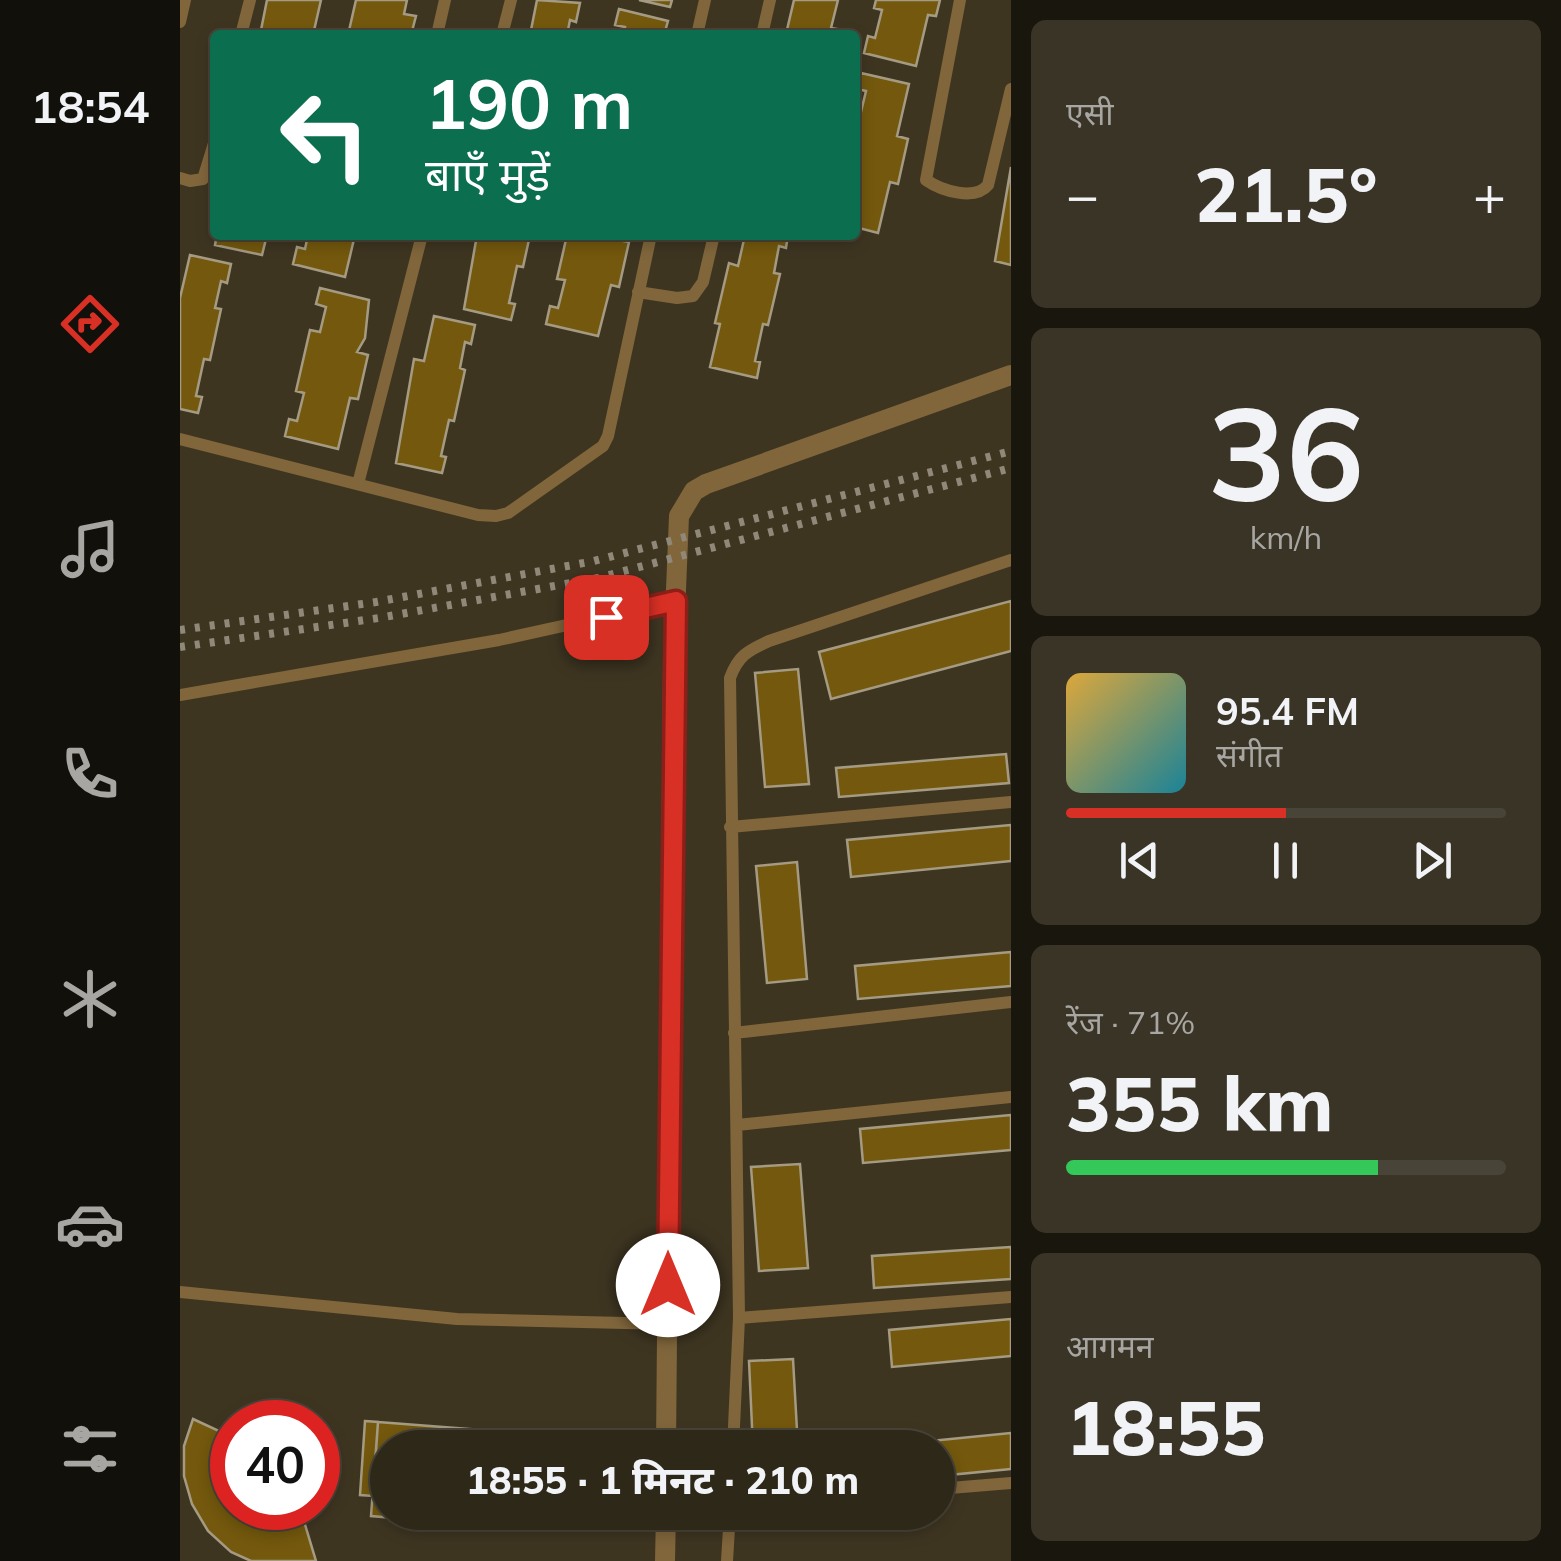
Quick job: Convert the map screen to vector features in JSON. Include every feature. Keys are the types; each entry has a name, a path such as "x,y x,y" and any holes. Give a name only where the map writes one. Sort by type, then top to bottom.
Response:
{"street":[{"path":"666,1430 673,702 679,516 694,491 706,484 1011,375"},
{"path":"666,1530 666,1561"}],"lane":[{"path":"180,22 185,0"},
{"path":"242,30 250,0"},
{"path":"438,30 445,0"},
{"path":"503,30 511,0"},
{"path":"698,30 705,0"},
{"path":"763,30 770,0"},
{"path":"960,0 926,180 973,194 984,190 1011,89"},
{"path":"180,178 203,178 210,156"},
{"path":"358,484 421,240"},
{"path":"180,440 478,515 508,512 592,456 608,436 650,240"},
{"path":"638,292 677,298 693,296 703,282 713,240"},
{"path":"734,1430 739,1318 730,678 736,660 744,652 1011,560"},
{"path":"180,695 499,640 676,601"},
{"path":"730,827 1011,802"},
{"path":"734,1034 1011,1002"},
{"path":"737,1125 1011,1098"},
{"path":"180,1292 457,1319 668,1324"},
{"path":"739,1318 1011,1297"},
{"path":"955,1488 1011,1483"},
{"path":"727,1561 729,1530"}],"building":[{"path":"267,0 321,0 314,30 261,30"},
{"path":"356,0 407,0 404,14 416,16 412,30 349,30"},
{"path":"537,0 580,3 576,22 570,20 568,30 531,30"},
{"path":"639,0 672,0 670,7"},
{"path":"794,0 838,0 831,28 837,30 787,30"},
{"path":"876,0 940,0 936,16 928,15 916,66 864,53 868,36 875,38 882,10 874,8"},
{"path":"619,9 668,21 665,30 624,30 615,25"},
{"path":"861,73 909,84 897,136 908,139 898,184 890,182 878,233 860,228 860,116 866,91 860,90"},
{"path":"1011,167 1011,265 995,261"},
{"path":"216,240 266,240 262,255 215,245"},
{"path":"307,240 354,240 345,277 293,264 297,247 305,249"},
{"path":"476,240 529,240 523,267 517,266 509,303 515,304 511,320 464,309"},
{"path":"566,240 629,242 619,287 611,285 598,336 546,324 550,306 558,308 565,280 557,279"},
{"path":"744,240 787,240 786,248 779,246 774,273 780,274 768,325 763,324 755,361 760,362 757,378 710,367 729,263 738,266"},
{"path":"190,255 231,264 227,283 221,281 215,308 221,309 210,360 204,359 196,396 202,397 198,413 180,409 180,298"},
{"path":"320,288 369,300 365,338 357,352 368,355 358,399 350,398 338,449 285,436 289,419 297,421 304,393 296,391 310,330 320,332 326,307 316,304"},
{"path":"434,316 475,325 471,344 465,342 460,368 465,370 454,421 449,420 441,456 446,457 442,473 396,463 414,359 424,361"},
{"path":"1011,601 1011,651 831,699 819,652"},
{"path":"798,669 809,784 765,787 755,673"},
{"path":"1006,754 1009,783 839,797 836,768"},
{"path":"1011,825 1011,861 851,877 847,840"},
{"path":"797,862 807,979 767,983 756,866"},
{"path":"1011,952 1011,986 858,999 855,966"},
{"path":"1011,1115 1011,1150 863,1163 860,1129"},
{"path":"800,1164 808,1268 759,1271 751,1167"},
{"path":"1011,1247 1011,1279 874,1288 872,1256"},
{"path":"1011,1319 1011,1356 892,1367 889,1330"},
{"path":"793,1359 797,1430 752,1430 749,1361"},
{"path":"193,1419 210,1427 210,1530 307,1530 316,1561 251,1561 231,1552 208,1531 192,1504 184,1476 184,1446"},
{"path":"365,1421 378,1422 377,1430 370,1430 370,1496 360,1495"},
{"path":"378,1422 481,1430 377,1430"},
{"path":"1011,1433 1011,1469 955,1474 955,1439"}],"railway":[{"path":"180,630 376,602 594,561 1011,451"},
{"path":"180,647 379,618 598,578 1011,468"}],"route":[{"path":"606,617 676,601 668,1285"}]}
